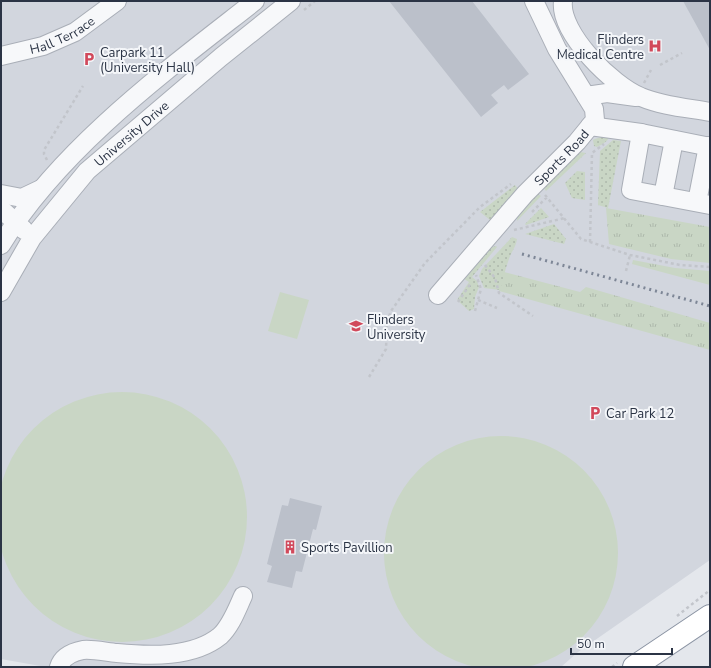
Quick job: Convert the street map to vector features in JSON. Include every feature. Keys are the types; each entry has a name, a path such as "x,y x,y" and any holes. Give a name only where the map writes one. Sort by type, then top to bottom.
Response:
{"highway":[{"path":"634,667 710,616"}],"street":[{"name":"Hall Terrace","path":"1,56 43,46 74,32 117,1"},
{"name":"University Drive","path":"1,245 15,222 74,153 140,92 255,1"},
{"name":"University Drive","path":"1,292 32,238 87,171 221,57 291,1"},
{"name":"Sports Road","path":"438,295 525,194 577,142 594,120 594,109 557,49 534,1"},
{"path":"563,1 567,26 588,54 610,76 642,91 710,112"},
{"path":"586,96 642,91"},
{"path":"590,126 641,133 709,146 704,204 631,190 641,133"},
{"path":"664,196 674,140"},
{"path":"1,194 22,198 45,187"},
{"path":"1,209 32,238"},
{"path":"60,667 61,661 72,654 84,650 127,654 177,653 193,650 221,635 232,619 242,596"}],"path":[{"path":"660,65 682,53"},
{"path":"642,91 651,70"},
{"path":"48,162 44,154 44,150 83,86"},
{"path":"590,242 592,154"},
{"path":"369,377 386,349 387,322 391,311 425,264 480,207 514,182"},
{"path":"540,190 565,218 581,239 630,255 680,264 710,267"},
{"path":"530,214 546,197"},
{"path":"514,230 565,218"},
{"path":"509,235 519,225"},
{"path":"626,272 630,255"},
{"path":"458,302 488,259"},
{"path":"484,264 495,278 499,293 533,316"},
{"path":"475,311 481,289 476,276"},
{"path":"478,300 497,308"}],"shaded area":[{"name":"Flinders University","path":"1,1 710,1 710,560 578,652 561,667 46,667 1,659"}],"green space":[{"path":"610,134 605,142 597,147 594,146 593,140"},
{"path":"613,140 621,141 608,208 598,205 600,151"},
{"path":"580,152 586,153 546,191 543,187"},
{"path":"577,171 585,172 585,200 572,198 565,183"},
{"path":"515,185 519,190 490,220 480,212"},
{"path":"537,193 541,196 517,221 518,211"},
{"path":"541,208 549,217 526,225 525,224"},
{"path":"606,208 710,227 710,263 671,259 609,244"},
{"path":"554,224 566,239 564,244 525,234"},
{"path":"512,237 517,239 510,256 500,290 484,288 479,276 482,269"},
{"path":"497,247 472,277 477,281 479,287 475,297 474,309 469,311 457,300 469,282 461,277 482,250"},
{"path":"633,260 675,268 710,271 710,285 632,264"},
{"path":"504,272 580,292 586,287 710,323 710,350 499,291"},
{"path":"280,292 309,300 297,339 268,331"},
{"path":"110,392 134,392 158,397 181,406 211,428 226,447 238,469 245,493 247,517 245,541 238,565 226,587 211,606 192,621 170,633 134,642 110,642 86,637 63,628 42,614 25,597 11,576 2,553 -3,529 -3,505 2,481 11,458 25,437 42,420 63,406 86,397"},
{"path":"489,436 513,436 546,444 556,449 576,462 592,478 610,508 618,541 618,565 610,598 592,628 576,644 546,662 513,670 489,670 456,662 446,657 426,644 410,628 392,598 384,565 384,541 392,508 397,498 410,478 426,462 456,444"}],"building":[{"path":"389,1 472,1 529,74 508,90 504,85 491,95 498,103 481,117"},
{"path":"683,1 710,1 710,50"},
{"name":"Sports Pavillion","path":"290,498 322,506 316,530 313,529 302,572 296,571 292,588 267,582 272,566 267,564 282,505 288,506"}],"railway":[{"path":"522,254 710,306"}],"place":[{"name":"Flinders Medical Centre","path":"655,46"},
{"name":"Carpark 11 (University Hall)","path":"89,59"},
{"name":"Flinders University","path":"356,326"},
{"name":"Car Park 12","path":"595,413"},
{"name":"Sports Pavillion","path":"290,547"}]}
